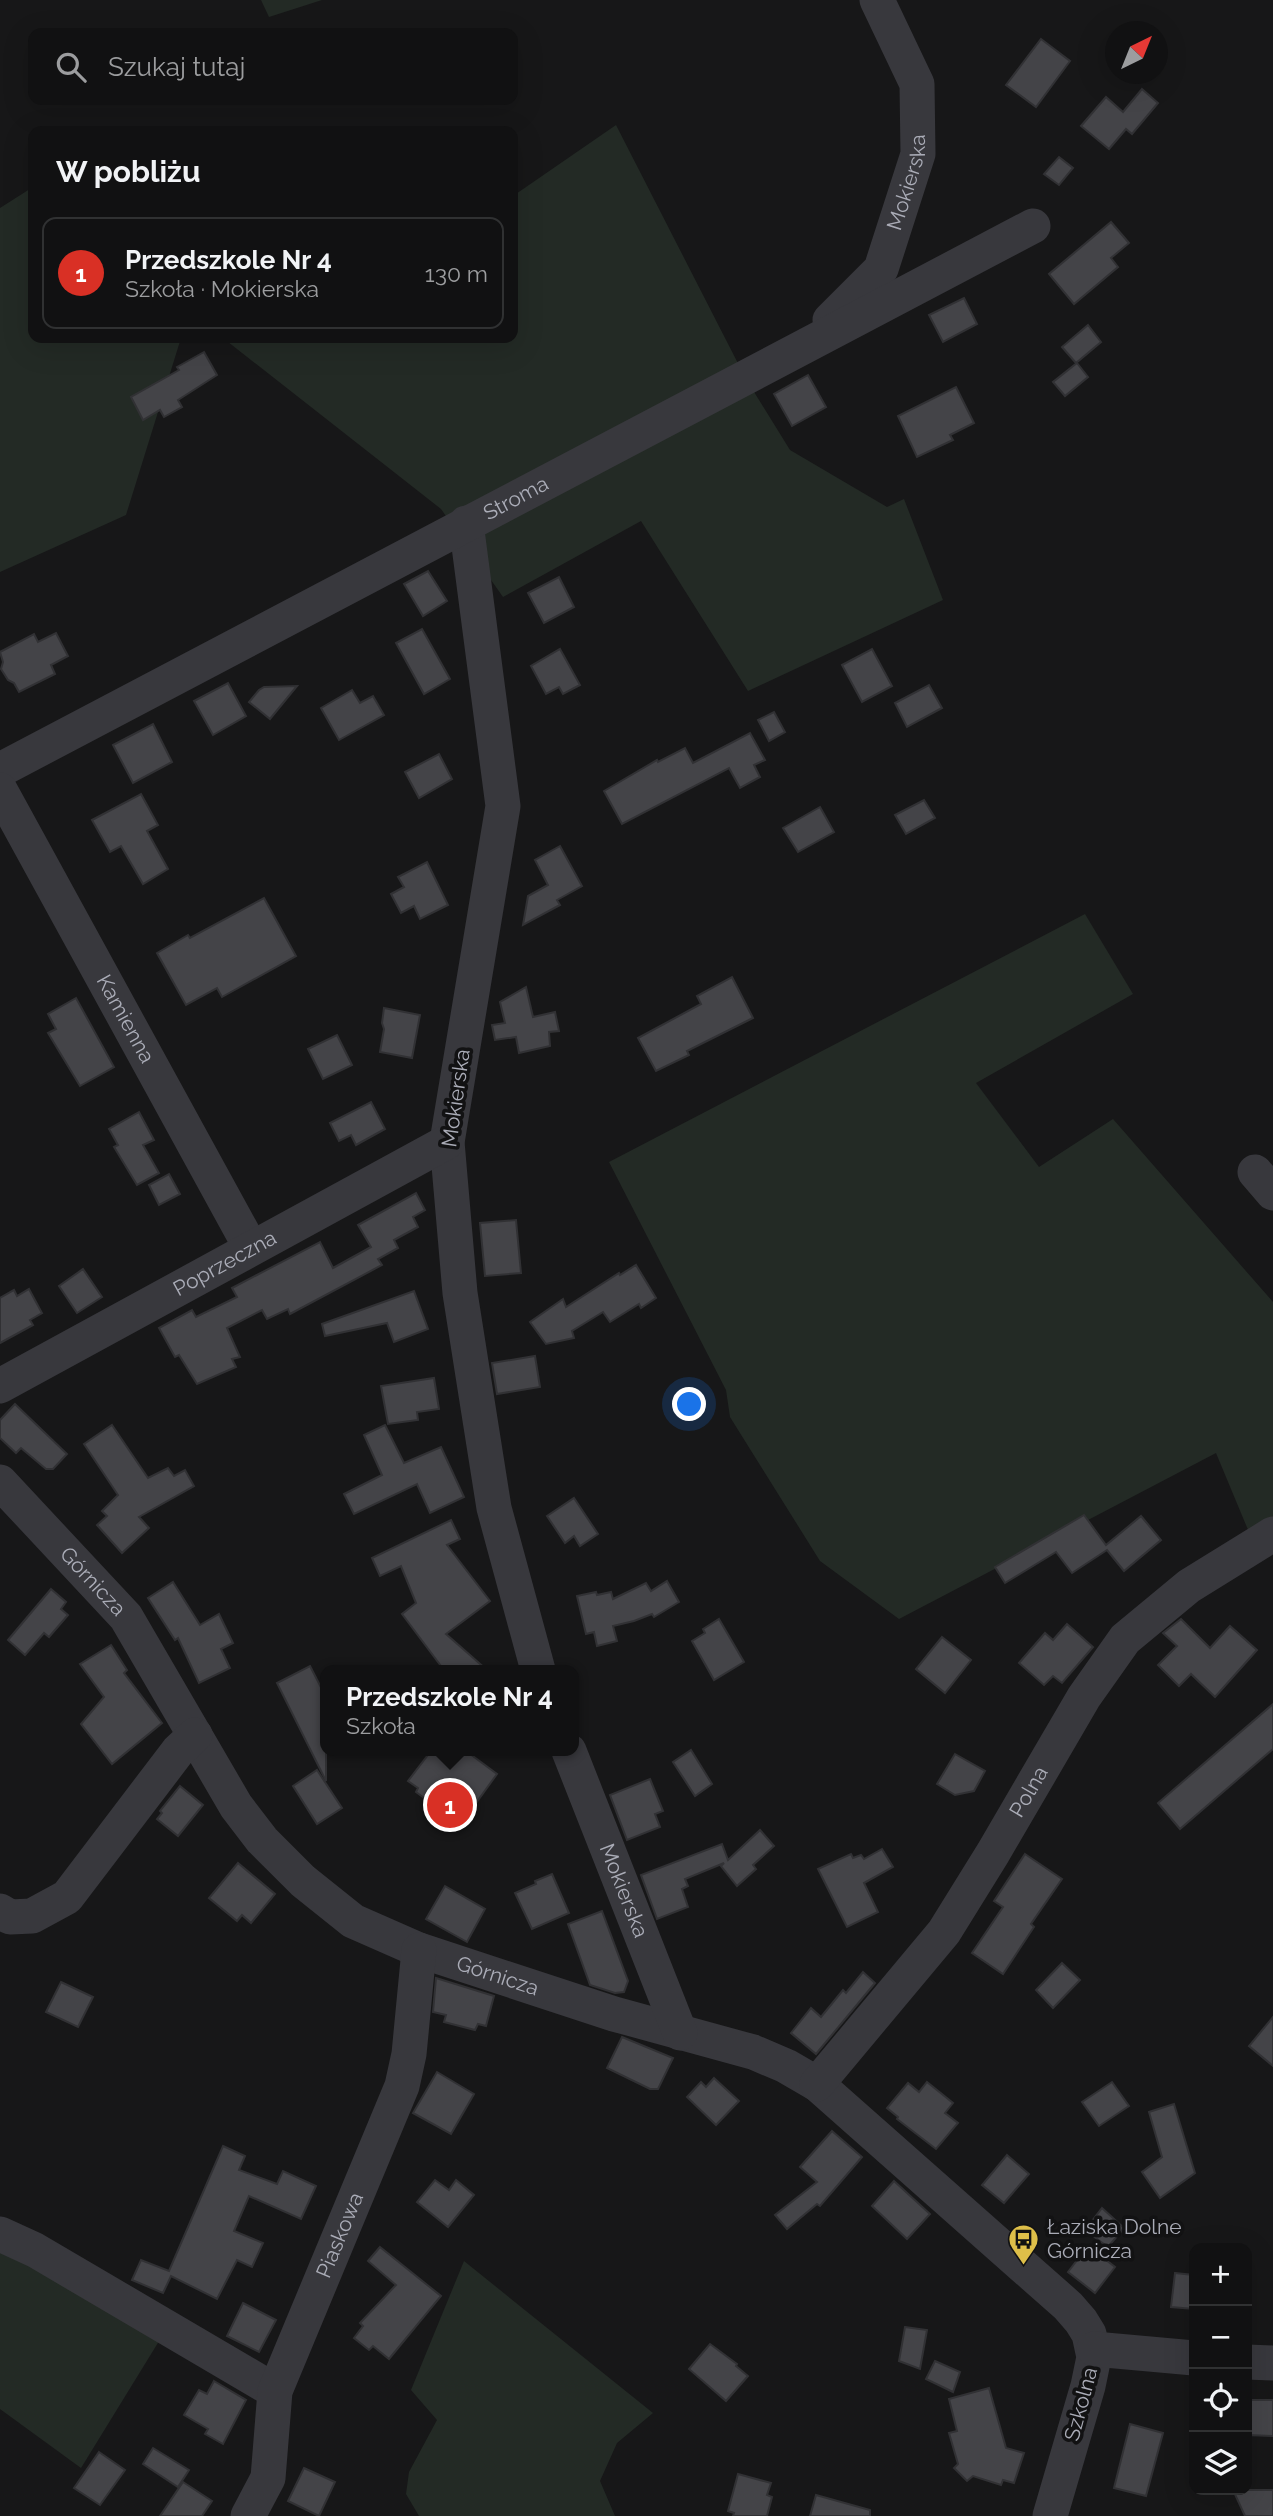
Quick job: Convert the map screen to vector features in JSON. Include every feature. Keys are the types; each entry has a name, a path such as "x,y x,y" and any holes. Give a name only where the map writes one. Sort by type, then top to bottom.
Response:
{"street":[{"name":"Mokierska","path":"808,342 881,269 918,154 916,84 877,0"},
{"name":"Stroma","path":"0,770 808,342 1033,226"},
{"name":"Mokierska","path":"466,523 503,806 447,1142 460,1293 494,1508 537,1665"},
{"name":"Kamienna","path":"0,790 251,1248"},
{"name":"Poprzeczna","path":"0,1386 447,1142"},
{"name":"Górnicza","path":"0,1482 126,1617 236,1806 262,1840 303,1881 353,1921 418,1950 680,2033 753,2052 786,2066 817,2084 1068,2306 1081,2321 1094,2349"},
{"name":"Polna","path":"817,2084 944,1932 1084,1697 1125,1639 1189,1586 1273,1534"},
{"path":"0,1911 10,1917 32,1916 67,1897 178,1751 195,1735"},
{"name":"Mokierska","path":"571,1756 680,2033"},
{"name":"Piaskowa","path":"248,2516 268,2478 275,2390 402,2086 410,2054 418,1950"},
{"path":"0,2234 35,2250 275,2390"},
{"name":"Szkolna","path":"1049,2516 1088,2386 1094,2349 1189,2358"},
{"path":"1252,2362 1273,2363"}],"shaded area":[{"path":"261,0 322,0 269,17"},
{"path":"616,125 746,379 790,450 887,507 904,499 943,600 748,691 641,521 503,597 441,509 229,343 518,343 518,193"},
{"path":"28,190 28,343 179,343 126,515 0,572 0,208"},
{"path":"1085,914 1133,994 976,1083 1039,1167 1113,1119 1273,1302 1273,1522 1251,1537 1216,1453 899,1619 820,1561 730,1417 726,1390 609,1162"},
{"path":"0,2236 164,2333 81,2468 0,2409"},
{"path":"464,2261 653,2413 617,2443 600,2481 615,2516 419,2516 406,2494 409,2472 437,2420 411,2390"}],"building":[{"path":"1041,39 1070,61 1036,107 1006,85"},
{"path":"1142,89 1158,103 1132,134 1126,129 1109,149 1081,126 1106,97 1123,112"},
{"path":"1059,157 1073,168 1059,185 1044,174"},
{"path":"1111,222 1129,243 1111,258 1118,267 1074,304 1049,274"},
{"path":"964,298 977,324 943,342 929,315"},
{"path":"1088,325 1101,342 1076,363 1062,347"},
{"path":"204,352 217,375 178,400 182,407 164,417 160,410 143,420 131,397 179,370 177,367"},
{"path":"1077,363 1088,377 1065,396 1053,382"},
{"path":"808,375 826,407 792,426 774,394"},
{"path":"956,387 974,423 950,435 953,440 917,457 898,416"},
{"path":"428,571 447,601 423,616 404,584"},
{"path":"559,577 574,607 544,623 528,593"},
{"path":"422,629 450,679 424,694 396,643"},
{"path":"56,633 68,656 51,665 55,674 19,692 1,669 3,662 0,652 34,634 38,642"},
{"path":"560,649 580,685 563,694 559,687 546,694 531,666"},
{"path":"872,649 892,686 862,702 842,665"},
{"path":"228,683 246,716 213,735 194,701"},
{"path":"929,685 942,708 907,727 895,703"},
{"path":"297,686 270,719 249,702 264,687"},
{"path":"352,690 360,703 373,696 384,715 339,740 321,708"},
{"path":"774,712 785,732 769,741 758,720"},
{"path":"153,724 172,762 133,783 113,745"},
{"path":"750,733 765,760 754,765 760,777 740,788 729,768 622,824 604,791 657,760 658,762 685,748 693,763"},
{"path":"439,754 452,779 419,798 405,772"},
{"path":"141,794 158,825 147,831 168,869 143,884 121,846 110,852 92,820"},
{"path":"924,800 935,818 906,834 895,815"},
{"path":"820,807 834,832 798,852 783,828"},
{"path":"560,846 582,886 557,900 560,905 523,925 528,896 548,885 535,860"},
{"path":"427,862 448,905 420,919 414,906 401,913 391,894 404,887 398,877"},
{"path":"264,898 296,956 222,997 217,988 186,1005 157,953"},
{"path":"732,977 753,1018 687,1051 689,1055 656,1071 638,1038 701,1004 697,996"},
{"path":"526,987 533,1017 555,1012 559,1031 549,1032 550,1046 519,1053 516,1037 495,1040 492,1025 505,1023 500,1002"},
{"path":"76,998 114,1067 80,1086 48,1033 56,1029 48,1014"},
{"path":"384,1008 420,1015 412,1058 380,1052"},
{"path":"337,1035 352,1065 323,1079 308,1049"},
{"path":"371,1102 385,1129 356,1145 351,1135 339,1141 330,1123"},
{"path":"139,1112 154,1140 143,1145 159,1173 137,1185 114,1147 118,1145 109,1129"},
{"path":"169,1174 180,1194 159,1205 149,1185"},
{"path":"416,1193 425,1210 413,1217 418,1227 394,1240 398,1248 378,1259 382,1265 290,1314 288,1309 267,1319 262,1310 227,1328 240,1357 232,1359 236,1367 197,1384 179,1355 175,1357 159,1328 192,1310 196,1317 237,1297 232,1288 320,1242 333,1268 371,1247 358,1225"},
{"path":"516,1220 521,1273 485,1276 480,1223"},
{"path":"636,1265 656,1298 641,1308 639,1304 610,1322 603,1312 572,1331 574,1338 546,1344 530,1322 563,1299 566,1307"},
{"path":"83,1269 102,1297 77,1313 59,1286"},
{"path":"29,1289 42,1313 30,1320 33,1325 0,1343 0,1298 14,1290 17,1296"},
{"path":"414,1291 428,1329 394,1342 387,1323 325,1336 322,1324"},
{"path":"535,1356 540,1387 497,1394 492,1363"},
{"path":"434,1378 439,1409 417,1412 418,1420 388,1424 381,1386"},
{"path":"15,1404 67,1454 53,1469 46,1469 21,1448 16,1453 0,1438 0,1420"},
{"path":"112,1425 148,1478 168,1468 174,1476 185,1470 194,1486 139,1517 149,1528 122,1553 97,1525 107,1516 102,1511 118,1495 84,1444"},
{"path":"385,1425 404,1463 441,1447 464,1497 430,1513 417,1484 354,1514 344,1494 382,1475 364,1435"},
{"path":"574,1498 598,1534 580,1546 574,1536 565,1543 547,1516"},
{"path":"1084,1515 1106,1545 1141,1516 1161,1540 1124,1571 1107,1550 1072,1573 1056,1552 1005,1583 995,1567"},
{"path":"451,1520 460,1539 447,1545 490,1601 446,1634 481,1665 440,1665 402,1614 416,1603 401,1566 380,1576 372,1558"},
{"path":"667,1581 679,1602 654,1617 652,1614 613,1626 617,1641 597,1646 594,1632 586,1634 577,1596 611,1592 613,1599 646,1583 651,1591"},
{"path":"173,1582 200,1625 219,1614 233,1643 221,1649 230,1668 199,1683 178,1638 175,1640 148,1598"},
{"path":"51,1589 66,1602 61,1609 68,1615 49,1637 44,1633 25,1655 8,1640"},
{"path":"719,1619 744,1662 714,1680 692,1641 705,1633 703,1629"},
{"path":"1181,1619 1210,1648 1230,1626 1257,1650 1215,1697 1191,1674 1179,1686 1158,1665 1177,1646 1163,1633"},
{"path":"1067,1624 1093,1647 1062,1683 1053,1676 1044,1685 1019,1663 1045,1633 1053,1640"},
{"path":"942,1637 971,1660 945,1693 916,1669"},
{"path":"111,1645 127,1670 124,1673 162,1723 112,1764 81,1724 104,1697 80,1664"},
{"path":"310,1666 320,1685 320,1756 326,1756 326,1781 277,1683"},
{"path":"1273,1704 1273,1749 1180,1829 1158,1803"},
{"path":"691,1750 712,1784 695,1796 673,1762"},
{"path":"955,1754 985,1771 974,1791 955,1795 937,1784"},
{"path":"427,1756 473,1756 497,1774 463,1821 441,1805 439,1809 416,1792 418,1788 408,1781"},
{"path":"317,1770 342,1808 317,1824 293,1786"},
{"path":"650,1779 663,1811 655,1814 660,1827 627,1840 610,1795"},
{"path":"180,1786 203,1805 178,1836 157,1819 162,1813 160,1811"},
{"path":"760,1830 774,1846 753,1865 756,1869 737,1886 721,1866 724,1863 685,1879 688,1886 682,1889 688,1907 657,1919 641,1875 722,1844 728,1860"},
{"path":"882,1849 893,1867 864,1883 878,1912 847,1927 818,1869 851,1854 853,1858 861,1855 864,1859"},
{"path":"1025,1854 1062,1879 1031,1924 1034,1927 1003,1974 972,1953 1003,1907 994,1901"},
{"path":"238,1863 275,1894 251,1923 242,1915 237,1921 209,1898"},
{"path":"552,1874 569,1913 532,1929 515,1893"},
{"path":"445,1886 485,1909 467,1942 426,1919"},
{"path":"602,1911 628,1981 624,1992 615,1993 590,1985 568,1924"},
{"path":"1062,1963 1080,1980 1053,2008 1036,1990"},
{"path":"863,1972 875,1983 816,2054 791,2033 811,2008 821,2017 843,1990 846,1993"},
{"path":"436,1978 494,1996 486,2026 478,2024 475,2030 444,2022 446,2015 433,2012"},
{"path":"61,1982 93,1997 78,2027 46,2012"},
{"path":"1273,2017 1273,2066 1249,2046"},
{"path":"622,2037 673,2058 658,2089 650,2089 607,2068"},
{"path":"437,2072 474,2094 451,2134 413,2113"},
{"path":"714,2078 739,2101 716,2125 687,2097 701,2082 706,2087"},
{"path":"927,2082 953,2103 945,2113 958,2123 936,2149 887,2108 908,2083 919,2092"},
{"path":"1112,2082 1129,2106 1099,2126 1082,2102"},
{"path":"1174,2104 1195,2173 1160,2198 1142,2172 1162,2157 1149,2112"},
{"path":"832,2131 862,2157 820,2206 817,2204 787,2229 775,2215 817,2182 800,2167"},
{"path":"223,2146 245,2156 239,2170 277,2184 283,2171 316,2186 301,2219 249,2196 234,2231 263,2243 252,2267 237,2260 217,2299 171,2276 163,2293 132,2280 141,2260 169,2271"},
{"path":"1007,2155 1029,2174 1004,2203 982,2185"},
{"path":"435,2180 449,2190 456,2180 474,2195 448,2227 417,2202"},
{"path":"894,2181 930,2214 907,2239 872,2206"},
{"path":"1102,2208 1124,2228 1108,2247 1085,2230"},
{"path":"1088,2246 1115,2267 1095,2293 1068,2272"},
{"path":"380,2247 441,2296 389,2359 373,2346 369,2350 354,2338 363,2326 360,2323 396,2285 368,2261"},
{"path":"1175,2273 1189,2274 1189,2309 1171,2307"},
{"path":"243,2303 276,2320 259,2352 227,2336"},
{"path":"905,2327 927,2330 920,2369 899,2361"},
{"path":"710,2344 748,2376 726,2401 689,2369"},
{"path":"935,2361 960,2372 953,2392 926,2379"},
{"path":"214,2381 246,2400 223,2444 205,2434 208,2429 184,2415 199,2390 207,2394"},
{"path":"989,2388 1006,2448 1024,2453 1014,2483 1003,2480 1001,2485 973,2476 967,2481 954,2468 958,2464 949,2433 957,2431 949,2399"},
{"path":"1252,2400 1273,2400 1273,2436 1252,2435"},
{"path":"1130,2424 1163,2433 1146,2496 1114,2488"},
{"path":"153,2448 189,2470 178,2487 143,2464"},
{"path":"99,2452 125,2470 100,2505 74,2488"},
{"path":"304,2468 335,2482 319,2516 288,2501"},
{"path":"738,2474 771,2483 767,2495 772,2497 767,2516 733,2516 734,2513 728,2511"},
{"path":"183,2482 212,2501 202,2516 160,2516"},
{"path":"1252,2490 1273,2490 1273,2516 1245,2516 1235,2495 1252,2495"},
{"path":"816,2495 870,2510 870,2516 810,2516"}],"place":[{"name":"Przedszkole Nr 4","path":"450,1805"},
{"name":"Łaziska Dolne Górnicza","path":"1024,2266"}]}
